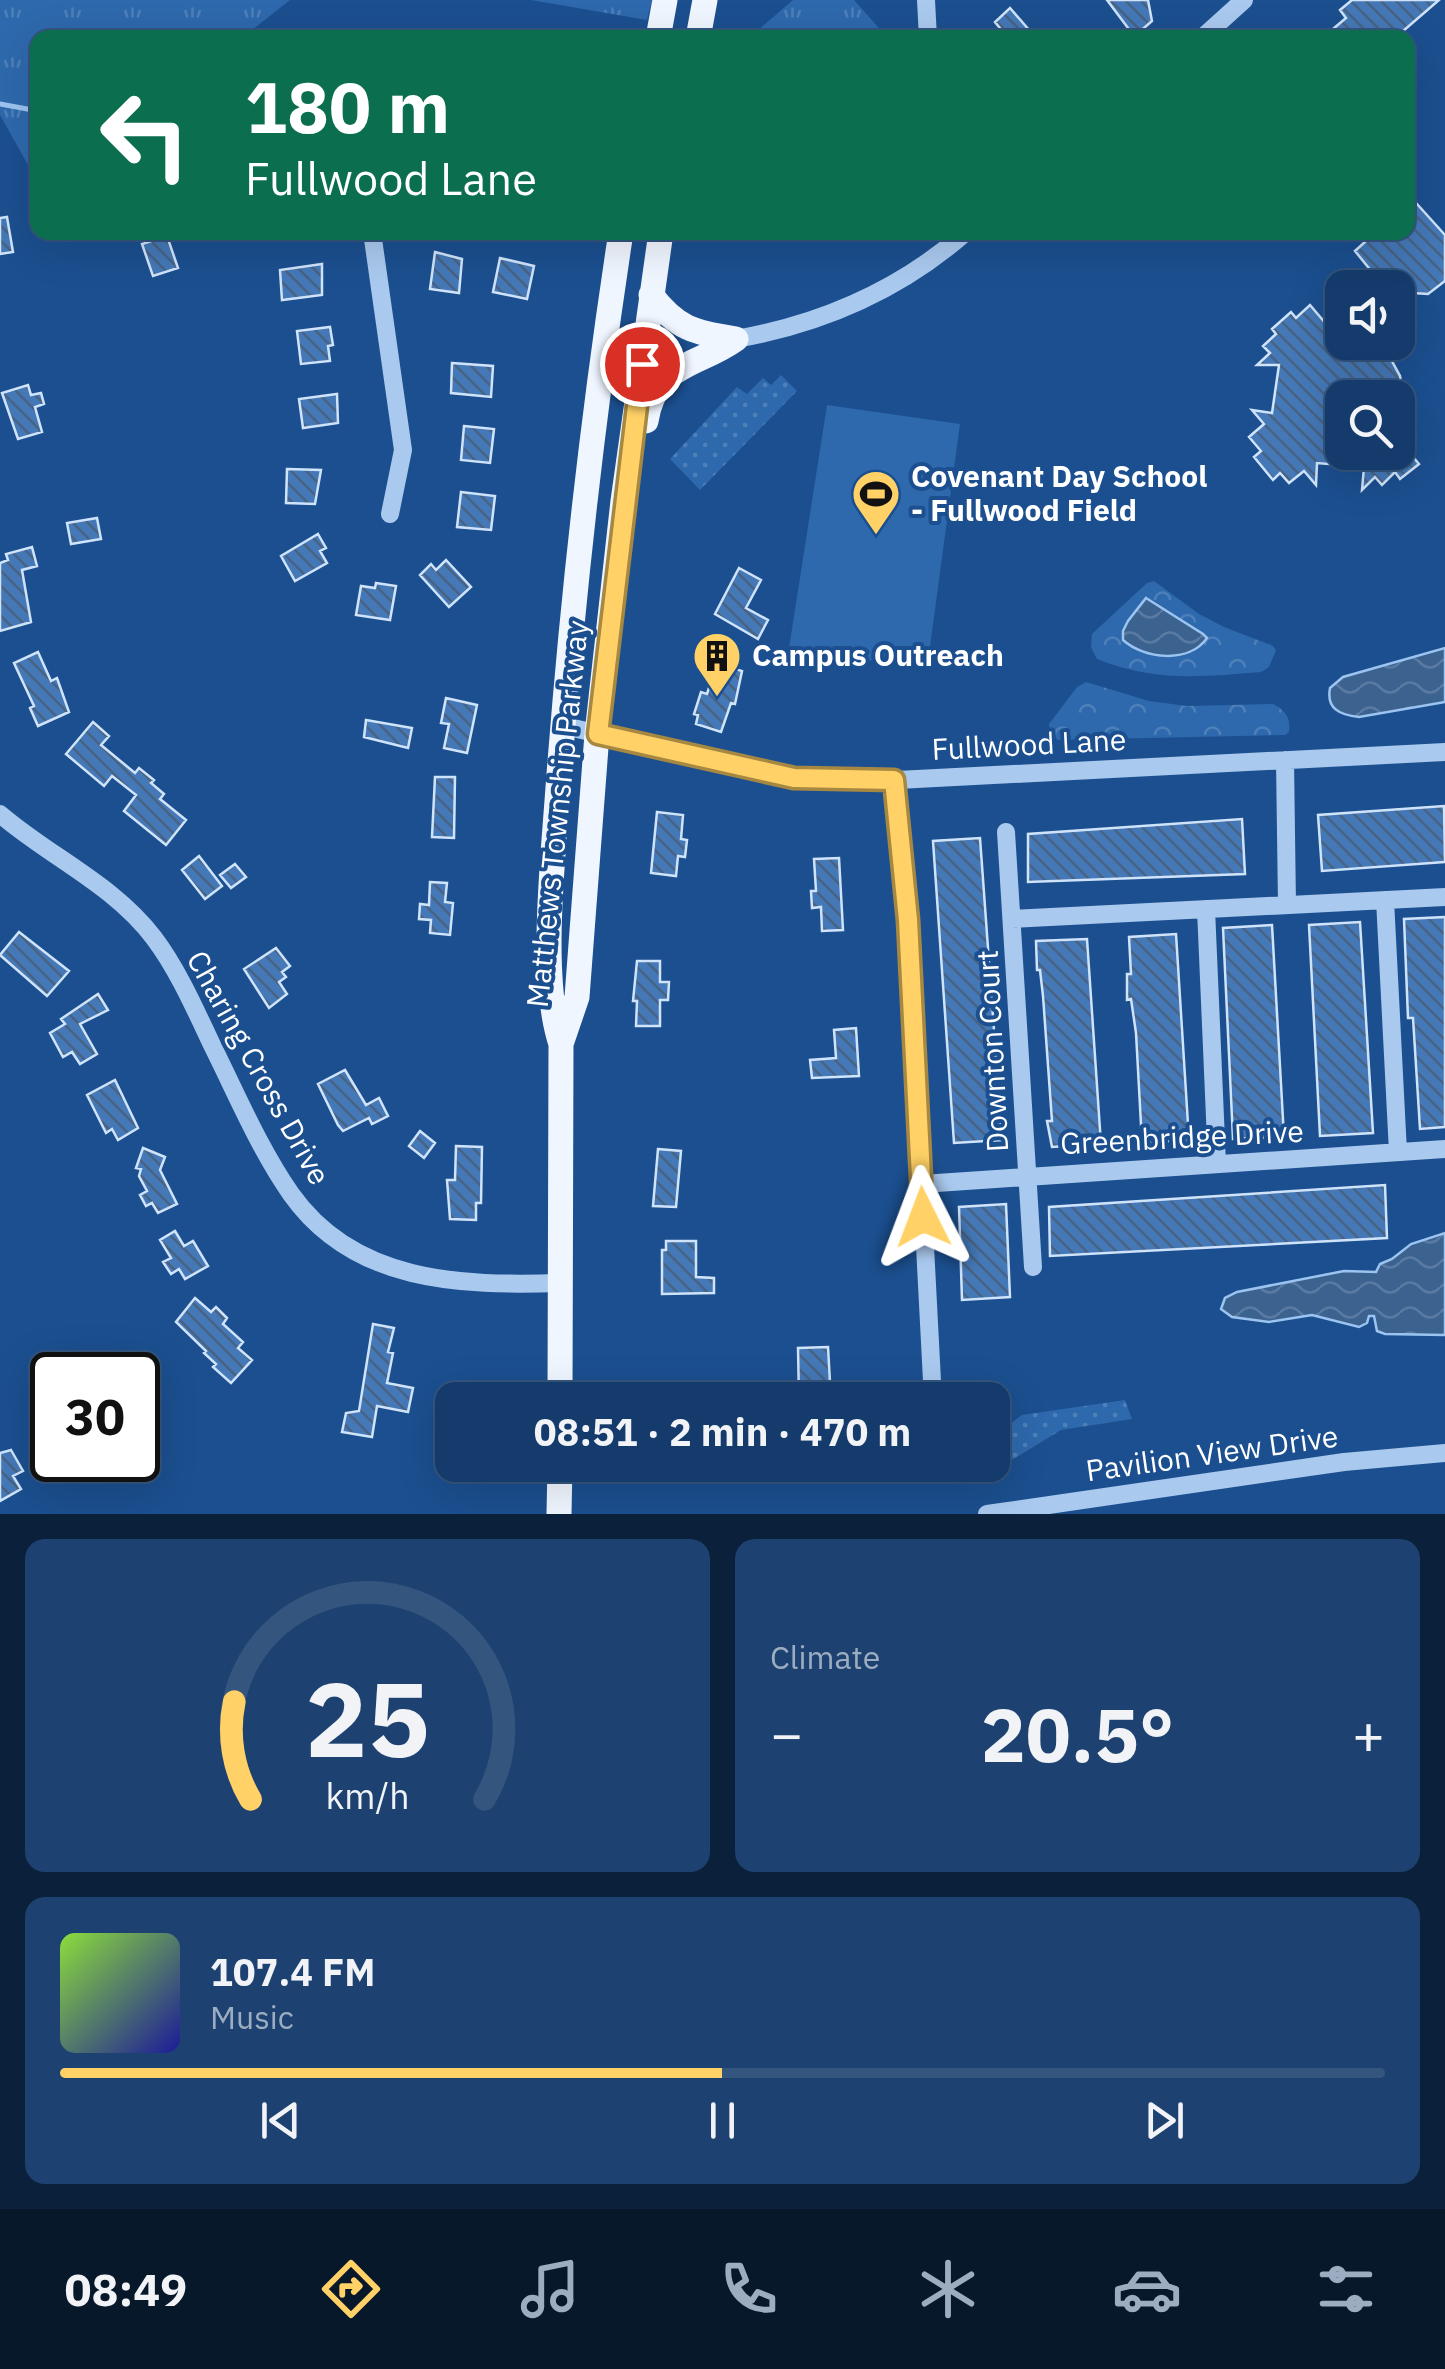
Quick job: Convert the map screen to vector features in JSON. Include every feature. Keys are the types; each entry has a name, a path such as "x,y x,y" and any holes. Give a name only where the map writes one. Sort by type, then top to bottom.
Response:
{"main road":[{"path":"659,30 665,0"},
{"path":"699,30 705,0"},
{"name":"Matthews Township Parkway","path":"560,1382 561,1044 550,994 553,858 583,501 621,240"},
{"name":"Matthews Township Parkway","path":"561,1044 577,998 598,734 623,501 660,240"},
{"path":"651,295 668,317 684,328 736,339"},
{"path":"623,501 636,484 652,396 682,366 736,339"},
{"path":"559,1514 560,1482"}],"street":[{"path":"926,0 928,30"},
{"path":"1211,30 1244,0"},
{"path":"373,240 403,450 390,514"},
{"path":"736,339 777,332 832,315 893,284 946,241"},
{"name":"Fullwood Lane","path":"562,725 794,778 894,780 1445,752"},
{"path":"1285,760 1288,905"},
{"path":"894,780 908,920 931,1382"},
{"name":"Charing Cross Drive","path":"0,814 105,888 156,940 280,1178 322,1228 376,1263 437,1280 560,1283"},
{"name":"Downton Court","path":"1006,832 1033,1267"},
{"path":"1012,918 1445,897"},
{"path":"1385,900 1398,1152"},
{"path":"1206,909 1216,1164"},
{"name":"Greenbridge Drive","path":"922,1184 1445,1149"},
{"name":"Pavilion View Drive","path":"987,1514 1360,1460 1445,1453"}],"green space":[{"path":"0,0 290,0 252,30 30,30 30,169 0,115"},
{"path":"531,0 652,0 647,20"},
{"path":"793,0 854,0 881,30 758,30"},
{"path":"781,375 797,391 700,490 670,459 737,387 747,394 763,378 771,385"},
{"name":"Covenant Day School - Fullwood Field","path":"827,405 960,424 927,669 789,648"},
{"path":"1154,581 1199,614 1273,646 1276,650 1269,667 1261,672 1178,676 1138,671 1097,659 1091,647 1092,634 1147,583"},
{"path":"1086,682 1149,701 1187,706 1273,704 1286,715 1289,732 1058,740 1050,733 1049,724 1077,687"},
{"path":"1125,1400 1132,1419 1061,1430 1010,1461 1010,1424 1022,1415"}],"water":[{"path":"1146,598 1207,638 1178,655 1154,655 1132,646 1123,640 1123,631"},
{"path":"1445,648 1445,702 1359,717 1332,706 1330,688 1343,677"},
{"path":"1445,1233 1445,1335 1385,1334 1377,1331 1374,1316 1359,1327 1312,1315 1269,1322 1232,1317 1221,1309 1225,1298 1237,1292 1344,1271 1376,1272 1380,1264 1411,1244"}],"building":[{"path":"1107,0 1148,0 1152,21 1142,30 1130,30"},
{"path":"1352,0 1439,0 1404,30 1334,30 1346,18 1340,10"},
{"path":"1010,8 1029,30 1002,30 995,22"},
{"path":"1415,202 1445,235 1445,281 1428,294 1415,293 1415,270 1370,270 1355,251 1367,240 1415,240"},
{"path":"7,217 13,252 0,254 0,218"},
{"path":"168,240 178,268 153,276 142,244"},
{"path":"435,252 462,259 459,293 430,289"},
{"path":"500,258 534,266 527,299 493,292"},
{"path":"322,264 322,295 282,300 280,270"},
{"path":"1310,305 1325,323 1325,360 1391,360 1401,380 1325,380 1325,464 1317,463 1316,485 1304,471 1289,483 1280,473 1273,480 1254,457 1261,451 1249,437 1264,424 1252,410 1272,413 1279,365 1257,365 1270,353 1263,346 1276,334 1272,329 1291,312 1296,318"},
{"path":"330,327 330,361 301,364 297,331"},
{"path":"452,363 493,366 491,397 451,393"},
{"path":"28,385 31,395 41,393 44,404 35,407 42,432 18,439 2,393"},
{"path":"337,394 338,423 303,428 299,399"},
{"path":"464,426 494,429 490,463 461,460"},
{"path":"287,469 321,470 315,504 286,503"},
{"path":"1364,470 1411,470 1400,479 1395,472 1382,485 1375,477 1362,490"},
{"path":"461,492 495,496 491,530 457,527"},
{"path":"97,518 101,539 71,544 67,523"},
{"path":"318,534 326,548 320,551 327,563 295,581 281,556"},
{"path":"32,547 37,566 22,570 31,622 0,631 0,563 8,560 6,554"},
{"path":"446,560 471,587 449,607 420,575 431,564 436,570"},
{"path":"739,568 761,580 746,608 768,620 758,639 715,614"},
{"path":"376,583 396,586 390,620 356,615 361,586 375,588"},
{"path":"38,652 51,681 57,678 69,712 38,726 30,708 34,706 14,663"},
{"name":"Campus Outreach","path":"717,663 742,671 735,704 731,703 721,732 696,724 698,715 694,714 701,692 707,694"},
{"path":"446,698 477,705 467,753 444,748 449,724 441,723"},
{"path":"366,720 412,728 408,748 364,737"},
{"path":"93,722 109,736 101,745 135,773 139,768 154,780 151,783 164,794 160,799 186,820 166,845 124,811 136,795 112,776 104,786 66,754"},
{"path":"435,777 455,777 454,838 432,837"},
{"path":"1444,806 1445,862 1322,871 1318,815"},
{"path":"657,812 683,815 681,839 687,840 685,857 678,856 676,876 651,873"},
{"path":"1242,819 1245,874 1028,882 1028,834"},
{"path":"980,838 1002,1140 954,1143 933,841"},
{"path":"199,856 222,886 205,899 182,870"},
{"path":"839,858 843,930 822,931 821,907 812,908 811,891 816,891 814,859"},
{"path":"235,864 246,877 231,888 220,875"},
{"path":"430,882 447,883 445,902 453,903 450,935 430,933 431,920 419,919 420,904 429,905"},
{"path":"1445,917 1445,1127 1420,1129 1413,1018 1408,1018 1404,919"},
{"path":"1360,922 1373,1133 1320,1136 1309,925"},
{"path":"1272,925 1284,1137 1233,1139 1223,928"},
{"path":"19,932 69,971 47,996 0,955"},
{"path":"1176,934 1189,1140 1142,1143 1136,1033 1131,999 1127,1000 1127,974 1131,974 1129,937"},
{"path":"1087,939 1101,1144 1052,1147 1036,941"},
{"path":"276,948 290,966 282,972 286,977 279,982 287,994 269,1008 244,969"},
{"path":"637,961 660,961 660,982 669,982 668,1000 660,1000 660,1026 636,1026 637,1001 633,1001"},
{"path":"98,994 108,1010 80,1024 97,1054 80,1064 72,1052 63,1057 50,1033 65,1024 61,1019"},
{"path":"856,1028 859,1076 812,1078 810,1060 836,1058 834,1030"},
{"path":"345,1070 366,1105 379,1098 388,1116 372,1124 369,1118 343,1131 318,1084"},
{"path":"115,1080 138,1128 118,1140 112,1129 106,1133 87,1095"},
{"path":"420,1131 435,1143 424,1158 409,1146"},
{"path":"456,1146 482,1147 481,1203 476,1203 476,1220 450,1219 447,1180 455,1180"},
{"path":"143,1148 165,1157 160,1170 177,1204 158,1213 152,1203 146,1206 140,1195 147,1191 139,1176 141,1169 136,1168"},
{"path":"658,1149 681,1151 676,1207 653,1206"},
{"path":"1385,1185 1387,1238 1050,1256 1049,1207"},
{"path":"1006,1204 1010,1297 962,1300 959,1207"},
{"path":"175,1231 184,1246 193,1241 208,1266 185,1279 179,1269 171,1274 163,1262 171,1258 160,1240"},
{"path":"666,1241 696,1241 696,1277 714,1278 714,1293 662,1294 662,1250 666,1250"},
{"path":"195,1298 211,1312 216,1307 227,1318 223,1324 243,1342 238,1348 252,1360 231,1383 176,1322"},
{"path":"373,1324 394,1328 387,1383 413,1388 408,1412 377,1406 372,1437 342,1432 346,1413 359,1411"},
{"path":"828,1347 830,1382 799,1382 798,1348"},
{"path":"11,1450 23,1471 13,1476 21,1489 0,1501 0,1453"}],"waterway":[{"path":"0,104 30,110"}],"place":[{"name":"Covenant Day School - Fullwood Field","path":"876,536"},
{"name":"Campus Outreach","path":"717,698"}],"route":[{"path":"642,364 598,734 794,778 894,780 908,920 923,1217"}]}
